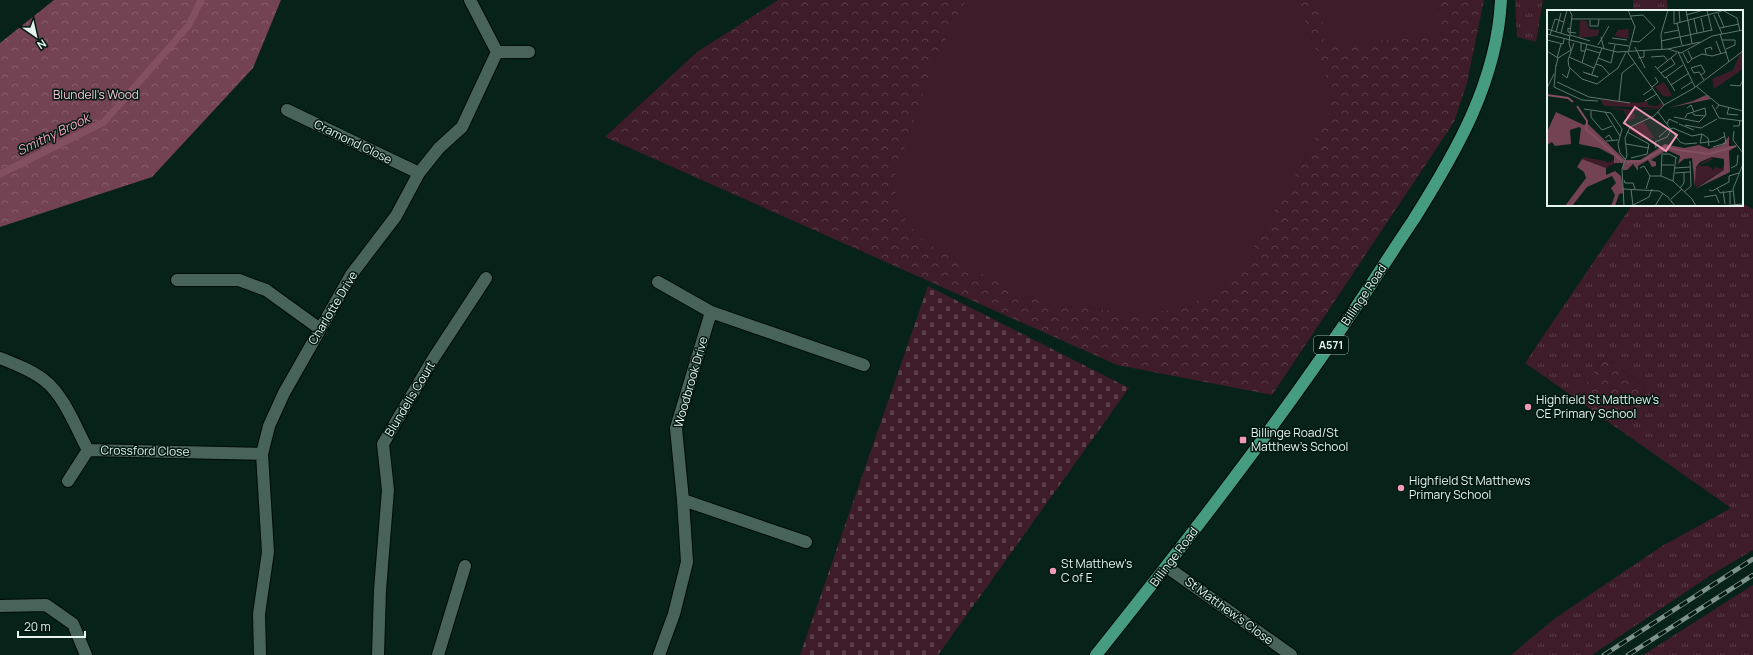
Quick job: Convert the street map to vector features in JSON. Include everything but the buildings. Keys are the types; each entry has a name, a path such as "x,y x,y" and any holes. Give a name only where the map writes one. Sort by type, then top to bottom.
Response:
{"main road":[{"name":"Billinge Road","path":"1096,655 1167,566 1309,377 1436,184 1461,140 1480,96 1495,43 1501,0"}],"street":[{"path":"470,0 497,52 529,52"},
{"name":"Charlotte Drive","path":"260,655 259,614 268,552 262,454 269,426 284,393 351,275 396,216 419,173 439,148 462,127 497,52"},
{"name":"Cramond Close","path":"287,110 419,173"},
{"name":"Blundells Court","path":"378,655 380,590 388,490 383,444 433,359 486,278"},
{"path":"177,280 239,280 266,290 320,329"},
{"path":"658,282 711,312 864,365"},
{"name":"Woodbrook Drive","path":"659,655 674,614 687,562 676,428 711,312"},
{"name":"Crossford Close","path":"0,358 30,371 45,380 59,396 88,450 262,454"},
{"path":"68,481 88,450"},
{"path":"683,500 806,542"},
{"path":"438,655 465,566"},
{"name":"St Matthew's Close","path":"1167,566 1291,655"},
{"path":"0,606 46,605 73,624 86,655"}],"green space":[{"name":"Blundell's Wood","path":"54,0 281,0 253,68 152,177 0,227 0,43"},
{"path":"778,0 1484,0 1467,83 1454,122 1272,395 1117,365 605,137 697,52"},
{"path":"966,0 1297,0 1326,76 1331,106 1319,132 1245,263 1209,296 1172,310 1133,314 1045,302 1022,296 926,243 907,224 892,184 932,67"},
{"path":"1321,0 1437,0 1439,36 1324,45"},
{"path":"1515,0 1543,0 1536,42 1517,37"},
{"path":"1633,0 1667,0 1668,10 1633,10"},
{"path":"1743,204 1753,209 1753,550 1711,575 1592,655 1511,655 1554,619 1662,546 1731,508 1617,428 1646,387 1605,357 1575,398 1525,363 1631,206 1743,206"},
{"path":"928,286 1129,388 938,655 800,655"},
{"path":"1605,357 1646,387 1617,428 1575,398"},
{"path":"1753,585 1753,655 1643,655"}],"waterway":[{"name":"Smithy Brook","path":"0,174 104,122 189,25 201,0"}],"railway":[{"path":"1604,655 1753,559"},
{"path":"1628,655 1753,575"}],"place":[{"name":"Highfield St Matthew's CE Primary School","path":"1528,407"},
{"name":"Billinge Road/St Matthew's School","path":"1243,440"},
{"name":"Highfield St Matthews Primary School","path":"1401,488"},
{"name":"St Matthew's C of E","path":"1053,571"}]}
